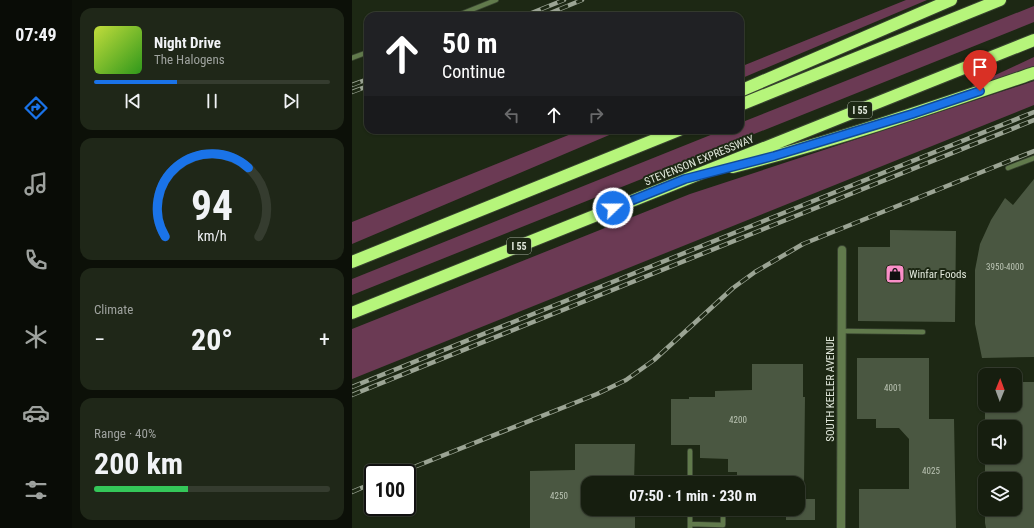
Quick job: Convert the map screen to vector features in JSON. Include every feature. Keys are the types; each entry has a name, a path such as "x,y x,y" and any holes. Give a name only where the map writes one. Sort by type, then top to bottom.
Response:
{"highway":[{"path":"744,89 951,0"},
{"path":"744,103 1000,0"},
{"name":"STEVENSON EXPRESSWAY","path":"352,313 1034,40"},
{"path":"685,179 774,156 891,121 1034,73"},
{"path":"636,147 659,134"},
{"path":"352,262 668,134"}],"street":[{"name":"SOUTH KEELER AVENUE","path":"841,528 842,250"}],"lane":[{"path":"466,12 496,0"},
{"path":"352,58 364,54"},
{"path":"1008,168 1034,158"},
{"path":"842,331 923,332"},
{"path":"690,451 690,476"},
{"path":"690,526 723,525 724,516"}],"shaded area":[{"path":"906,0 927,0 744,77 744,65"},
{"path":"1034,6 1034,22 352,295 352,279 713,134 744,134 744,121"},
{"path":"1034,57 1034,66 973,87 972,86"},
{"path":"1034,81 1034,105 352,379 352,329 690,194"},
{"path":"571,134 612,134 352,244 352,222"}],"building":[{"path":"1034,179 1034,357 982,358 975,324 975,270 980,244 991,220 1005,198 1013,205"},
{"path":"890,230 956,231 955,322 858,321 858,247 890,247"},
{"path":"857,358 929,358 929,419 954,419 956,528 859,528 859,489 909,489 909,439 899,428 876,428 876,419 857,419"},
{"path":"752,364 803,364 803,397 805,397 804,476 737,475 737,472 728,472 728,459 700,458 700,445 671,445 671,399 715,397 715,391 752,390"},
{"path":"1022,382 1034,382 1034,528 986,528 985,516 1022,516 1022,472 985,472 985,464 1022,464 1022,420 985,420 985,412 1022,412"},
{"path":"575,444 635,444 634,476 581,476 581,516 635,516 635,528 530,528 530,471 575,470"},
{"path":"805,499 815,499 815,520 786,520 786,516 805,516"}],"railway":[{"path":"534,12 564,0"},
{"path":"553,12 582,0"},
{"path":"352,85 364,80"},
{"path":"352,92 364,88"},
{"path":"352,387 1034,112"},
{"path":"352,395 1034,120"},
{"path":"416,466 597,394 626,380 654,360 733,288 755,272 803,244 1034,151"},
{"path":"352,492 364,487"}],"place":[{"name":"Winfar Foods","path":"895,274"}],"route":[{"path":"613,208 685,179 774,156 912,114 980,91"}]}
